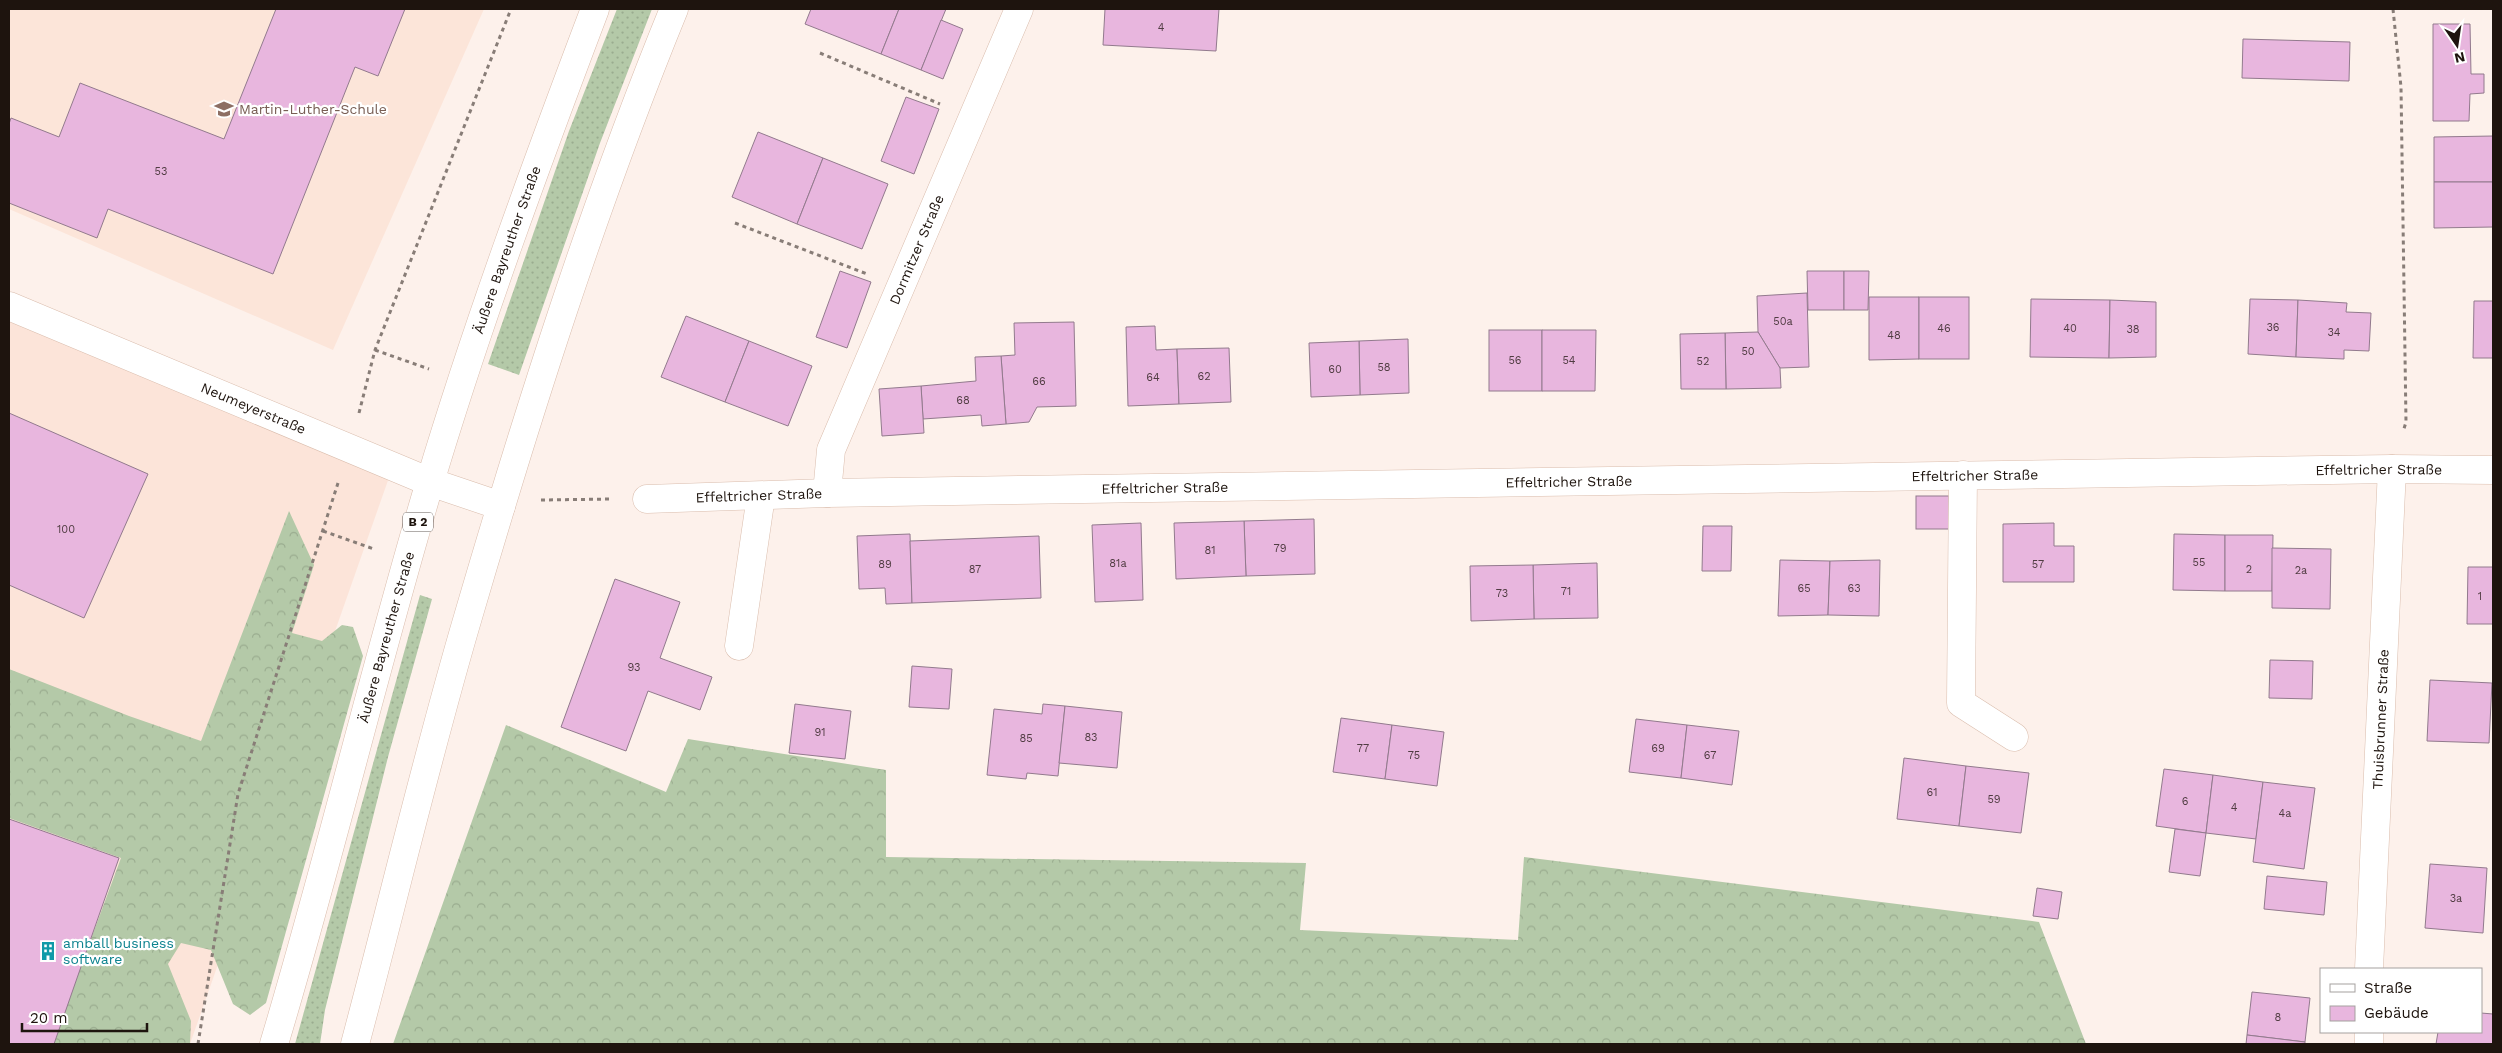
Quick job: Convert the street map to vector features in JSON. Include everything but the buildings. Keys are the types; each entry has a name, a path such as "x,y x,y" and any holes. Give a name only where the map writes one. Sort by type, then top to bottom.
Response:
{"street":[{"name":"Äußere Bayreuther Straße","path":"274,1044 332,844 430,482 484,314 595,9"},
{"path":"355,1044 467,619 501,506 564,306 674,9"},
{"name":"Dormitzer Straße","path":"827,493 830,450 1019,9"},
{"name":"Neumeyerstraße","path":"9,306 430,482 501,506"},
{"name":"Effeltricher Straße","path":"647,499 827,493 1963,475 2392,469 2493,470"},
{"name":"Thuisbrunner Straße","path":"2369,968 2392,469"},
{"path":"1963,475 1961,703 2014,737"},
{"path":"739,646 761,496"}],"path":[{"path":"198,1044 238,794 349,449 375,350 511,9"},
{"path":"2392,469 2406,422 2402,88 2393,9"},
{"path":"820,54 973,118"},
{"path":"735,224 900,286"},
{"path":"536,508 539,500 647,499"}],"shaded area":[{"name":"Martin-Luther-Schule","path":"9,9 484,9 333,350 9,209"},
{"path":"9,317 392,469 190,1044 9,1044"}],"green space":[{"path":"617,9 652,9 600,143 519,375 488,364 569,131"},
{"path":"289,511 314,565 292,633 322,641 342,625 353,627 363,656 266,1003 250,1015 233,1004 211,950 181,943 168,964 191,1021 190,1044 52,1044 121,858 9,818 9,669 129,716 201,741"},
{"path":"420,595 432,599 388,757 325,1010 320,1044 295,1044"},
{"path":"506,725 666,792 688,739 886,770 886,857 1306,863 1300,930 1518,940 1524,857 2039,922 2086,1044 393,1044"}],"place":[{"name":"Martin-Luther-Schule","path":"224,109"},
{"name":"amball business software","path":"48,951"}]}
